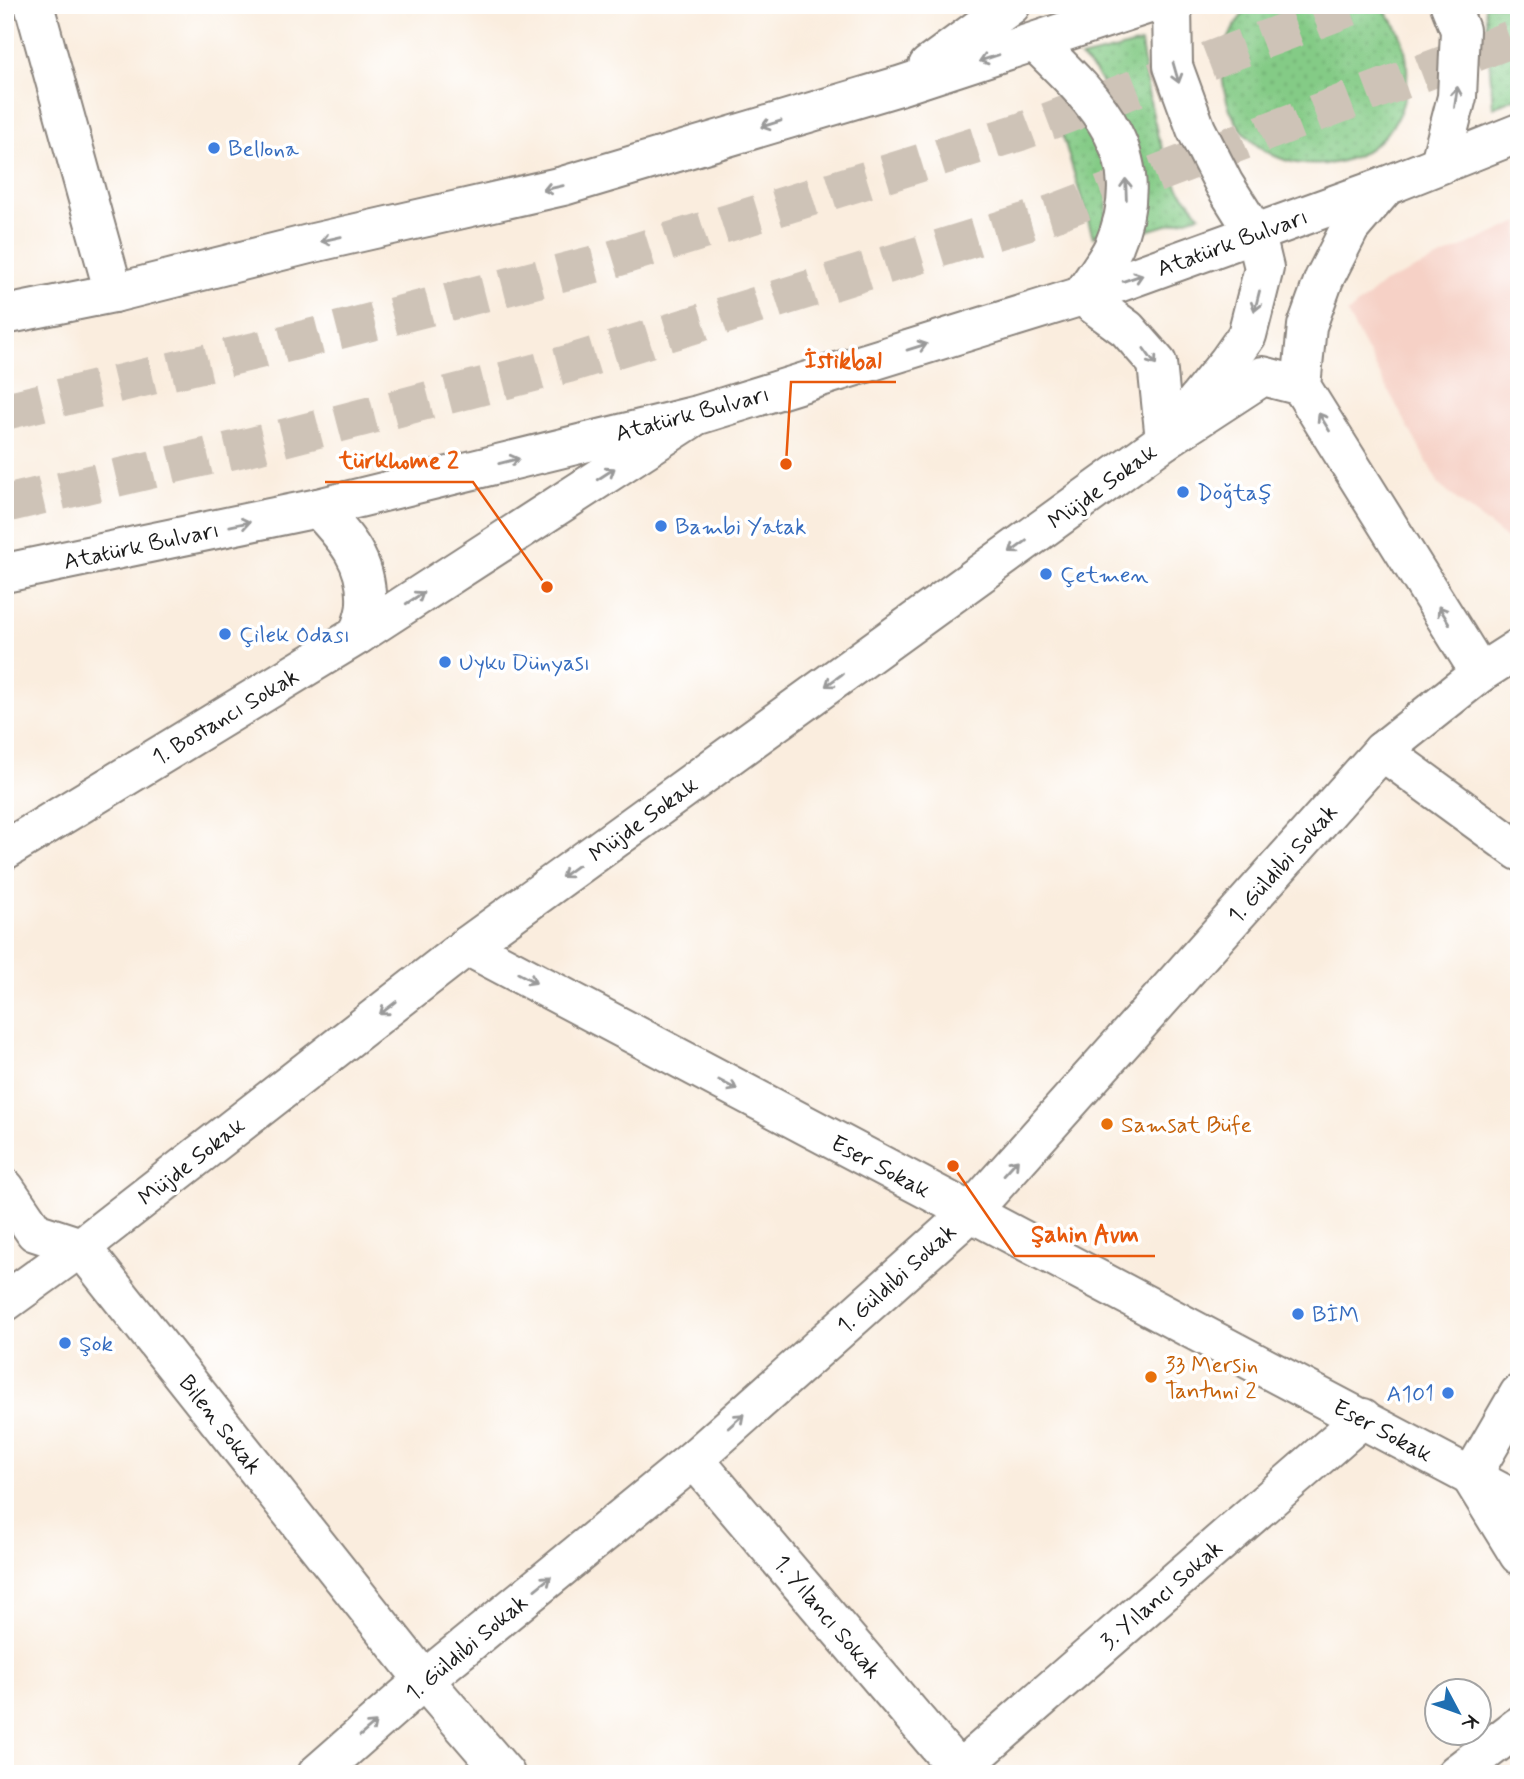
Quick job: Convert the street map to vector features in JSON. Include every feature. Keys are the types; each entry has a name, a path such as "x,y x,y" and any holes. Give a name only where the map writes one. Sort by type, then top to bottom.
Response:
{"main road":[{"path":"34,5 114,293"},
{"path":"899,86 1011,5"},
{"path":"5,315 114,293 313,243 562,186 899,86 1037,43 1146,5"},
{"path":"1165,440 1247,335 1265,268 1256,234 1224,184 1196,129 1173,66 1172,5"},
{"path":"1440,163 1457,97 1460,30 1450,5"},
{"path":"1037,43 1082,88 1108,123 1125,159 1127,200 1114,247 1082,296 1127,329 1157,363 1165,440"},
{"name":"Atatürk Bulvarı","path":"5,573 318,508 698,415 1082,296 1386,186 1519,133"},
{"path":"1386,186 1350,228 1324,279 1307,326 1301,386 1480,673"},
{"name":"Müjde Sokak","path":"5,1302 81,1247 467,946 1165,440 1263,376 1301,386"},
{"name":"1. Bostancı Sokak","path":"5,850 358,635 698,415"},
{"path":"318,508 343,535 362,566 366,604 358,635"},
{"name":"1. Güldibi Sokak","path":"317,1774 424,1681 694,1459 970,1213 1382,751 1480,673 1519,648"},
{"path":"1382,751 1519,850"},
{"name":"Eser Sokak","path":"467,946 1519,1502"},
{"path":"5,1188 35,1232 81,1247"},
{"name":"Bilen Sokak","path":"81,1247 424,1681 505,1774"},
{"path":"1519,1394 1471,1478 1519,1555"},
{"name":"3. Yılancı Sokak","path":"960,1772 1363,1418"},
{"name":"1. Yılancı Sokak","path":"694,1459 960,1772"},
{"path":"1456,1774 1519,1726"}],"shaded area":[{"path":"1519,222 1519,549 1440,486 1347,314 1384,283"}],"green space":[{"path":"1252,5 1381,6 1401,38 1406,55 1407,79 1398,115 1378,142 1351,158 1319,164 1286,160 1257,145 1235,119 1222,71 1228,40 1238,21"},
{"path":"1485,5 1507,5 1519,29 1519,96 1493,107"},
{"path":"1141,43 1158,137 1178,187 1200,215 1131,236 1114,101 1094,71 1081,58"},
{"path":"1052,99 1067,100 1111,154 1105,228 1093,237"}],"tunnel":[{"path":"5,411 313,337 603,262 1020,132 1356,5"},
{"path":"5,504 256,445 568,364 1051,214 1519,36"}],"place":[{"name":"Bellona","path":"214,148"},
{"name":"İstikbal","path":"786,464"},
{"name":"Doğtaş","path":"1183,492"},
{"name":"Bambi Yatak","path":"661,526"},
{"name":"Çetmen","path":"1046,574"},
{"name":"türkhome 2","path":"547,587"},
{"name":"Çilek Odası","path":"225,634"},
{"name":"Uyku Dünyası","path":"445,662"},
{"name":"Samsat Büfe","path":"1107,1124"},
{"name":"Şahin Avm","path":"953,1166"},
{"name":"BİM","path":"1298,1314"},
{"name":"Şok","path":"65,1343"},
{"name":"33 Mersin Tantuni 2","path":"1151,1377"},
{"name":"A101","path":"1448,1393"}]}
